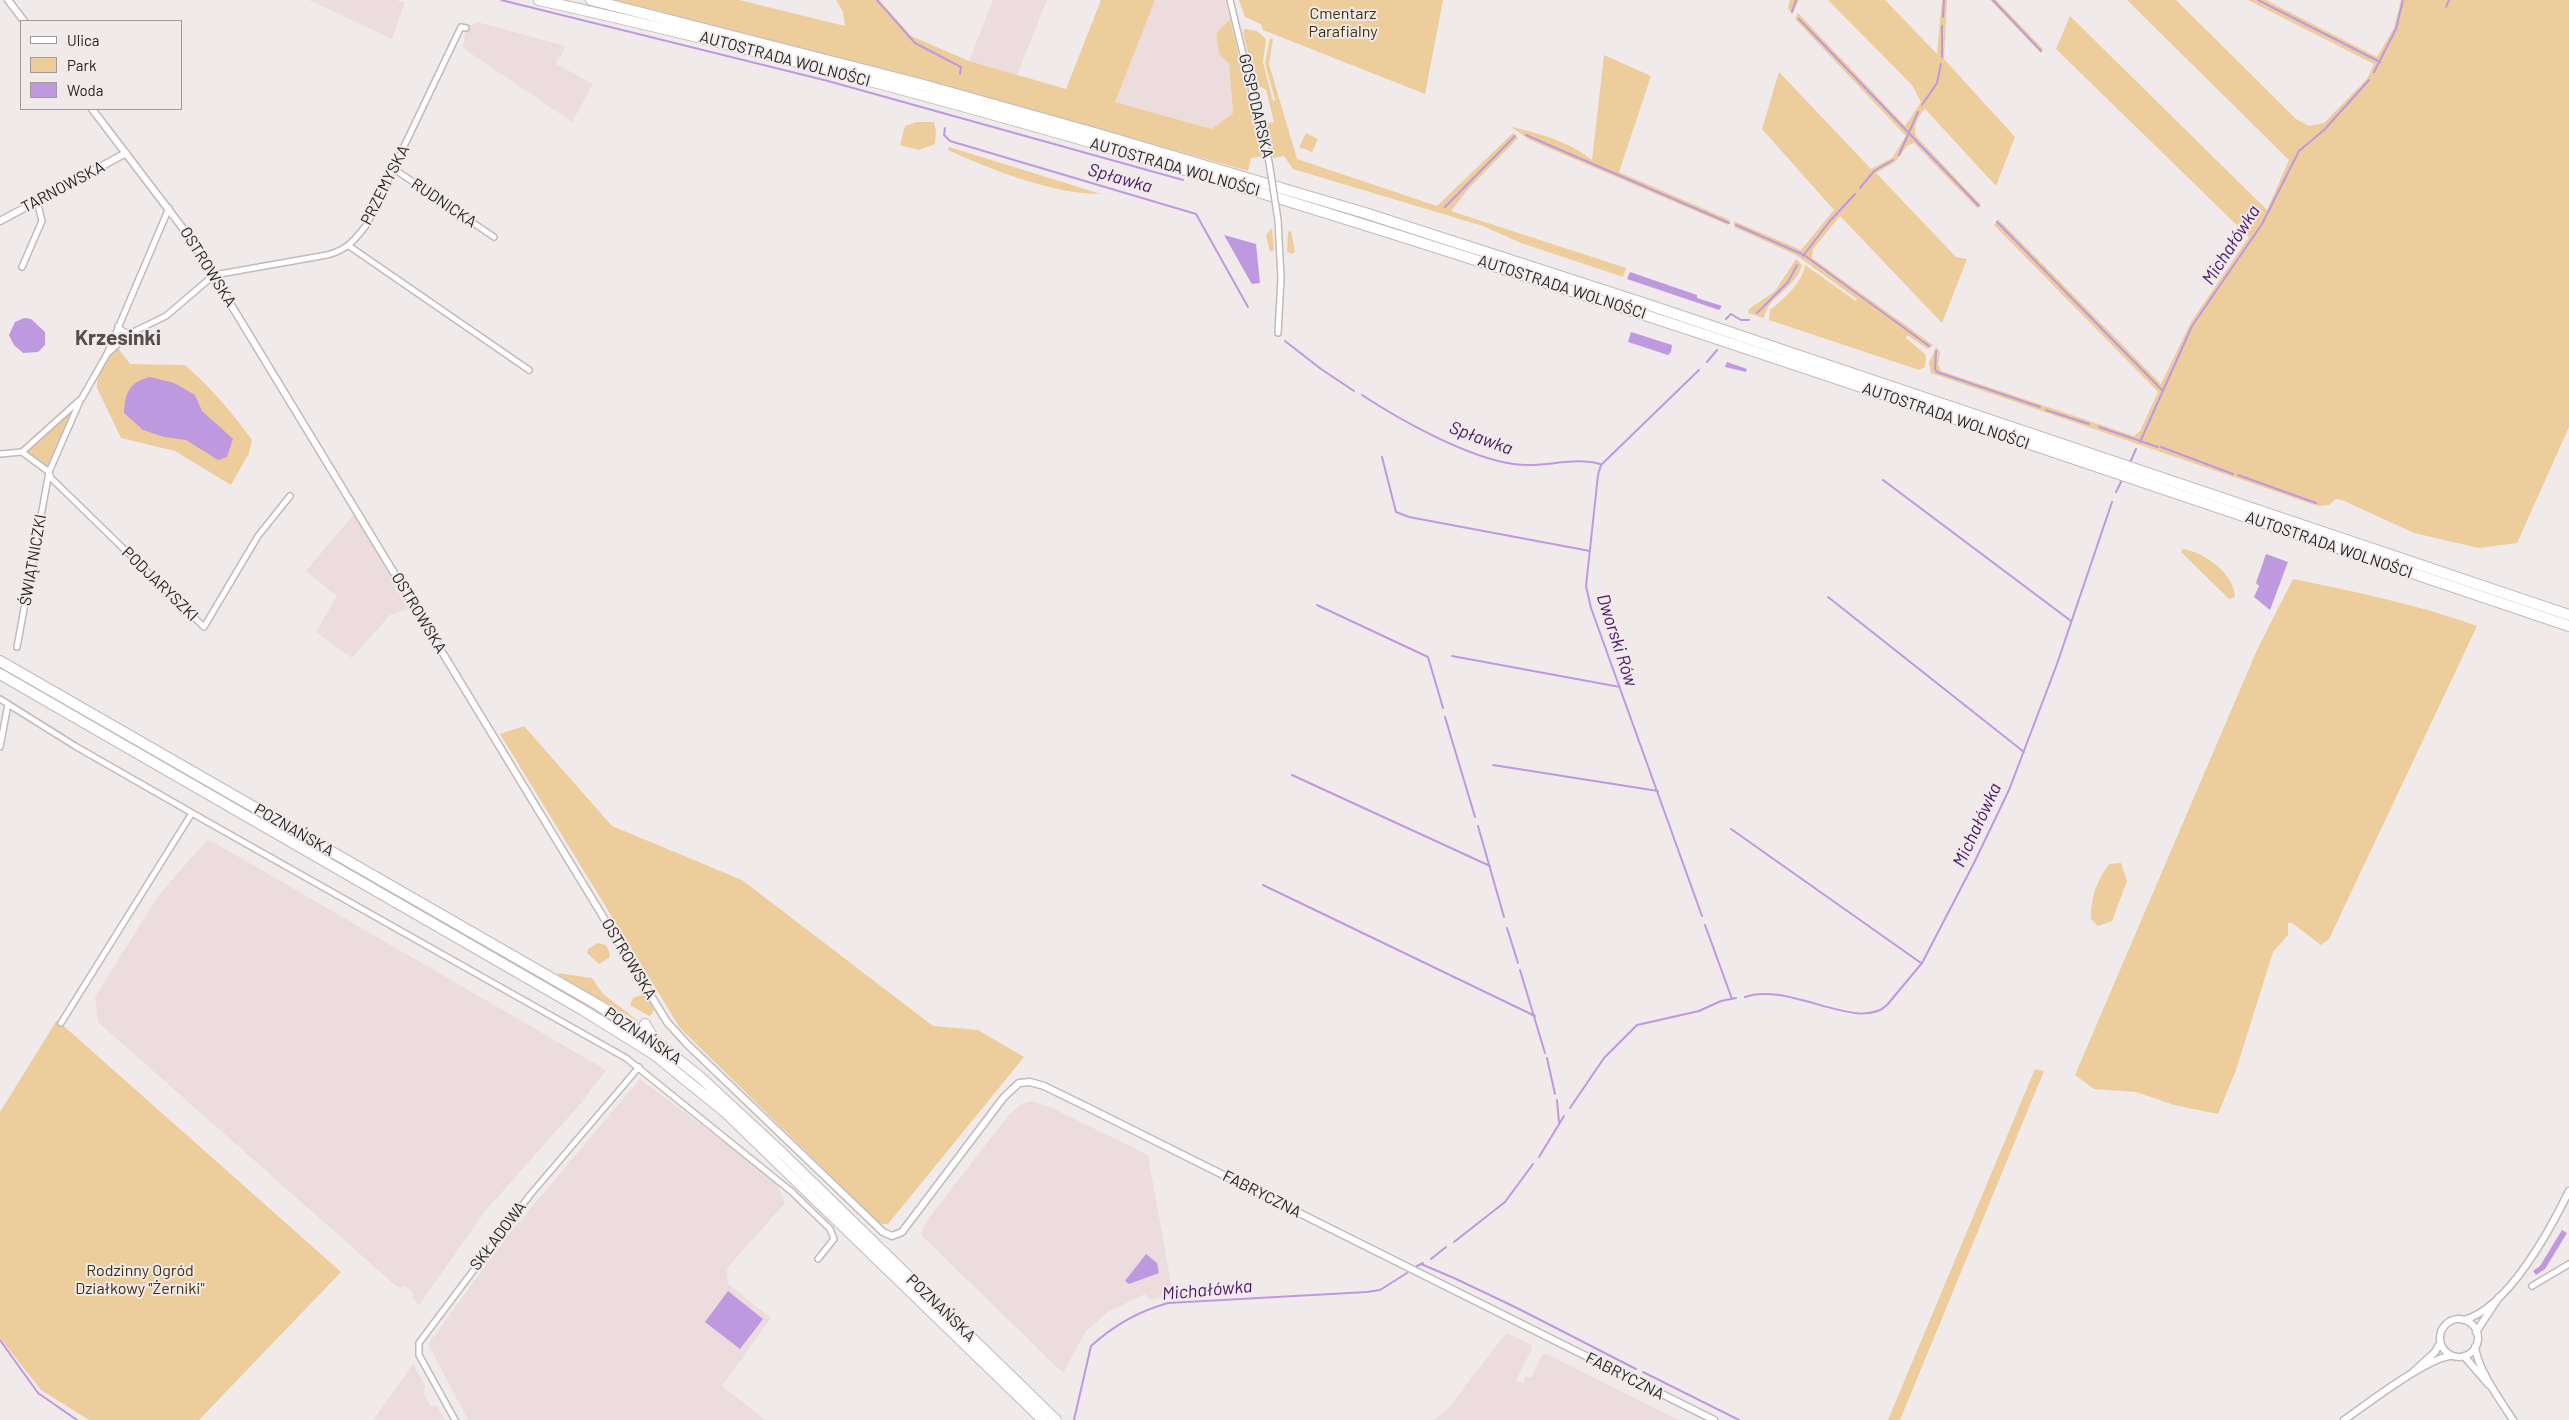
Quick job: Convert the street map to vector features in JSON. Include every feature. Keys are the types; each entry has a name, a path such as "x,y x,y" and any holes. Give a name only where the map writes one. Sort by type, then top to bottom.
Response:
{"highway":[{"name":"AUTOSTRADA WOLNOŚCI","path":"539,0 689,35 892,88 1254,190 1562,287 2117,468"},
{"name":"AUTOSTRADA WOLNOŚCI","path":"591,0 920,84 1260,181 1646,304 2569,626"},
{"name":"AUTOSTRADA WOLNOŚCI","path":"2154,481 2569,615"},
{"name":"POZNAŃSKA","path":"0,661 600,1006 661,1046 700,1077 782,1153 1056,1420"},
{"name":"POZNAŃSKA","path":"0,674 551,992 655,1055 691,1082 739,1124 1043,1420"},
{"path":"521,961 550,968"},
{"path":"645,1024 652,1037 661,1046"}],"street":[{"path":"8,0 23,20"},
{"name":"GOSPODARSKA","path":"1230,0 1268,162 1278,220 1281,278 1278,333"},
{"name":"PRZEMYSKA","path":"214,275 327,255 349,246 367,224 461,27 466,28"},
{"name":"OSTROWSKA","path":"93,110 169,208 214,275 667,1022 865,1216"},
{"name":"TARNOWSKA","path":"0,221 126,153"},
{"name":"RUDNICKA","path":"394,169 494,237"},
{"path":"22,267 42,222 37,201"},
{"name":"ŚWIĄTNICZKI","path":"17,648 49,472 82,398 107,354 169,208"},
{"path":"349,246 529,370"},
{"name":"ŚWIĄTNICZKI","path":"107,354 129,334 166,316 214,275"},
{"path":"118,326 129,334"},
{"name":"ŚWIĄTNICZKI","path":"22,452 82,398"},
{"path":"0,454 22,452 49,472"},
{"name":"PODJARYSZKI","path":"49,472 58,485 204,627 258,536 290,496"},
{"path":"0,699 192,813 639,1067 792,1192 830,1229 834,1239 818,1259"},
{"path":"0,747 8,704"},
{"path":"61,1023 192,813"},
{"name":"SKŁADOWA","path":"456,1420 419,1355 419,1342 530,1195 639,1067"},
{"name":"FABRYCZNA","path":"865,1216 889,1235 897,1235 902,1232 1004,1097 1019,1083 1033,1082 1083,1104 1714,1420"},
{"path":"2513,1420 2493,1389 2478,1359 2475,1347 2476,1332 2499,1297 2534,1253 2569,1191"},
{"path":"2532,1286 2569,1264"},
{"path":"2411,1374 2435,1352 2440,1343 2440,1334 2444,1326 2454,1320 2464,1320 2478,1314 2499,1297"},
{"path":"2464,1320 2471,1324 2476,1332"},
{"path":"2440,1343 2445,1351 2452,1356"},
{"path":"2344,1420 2411,1374 2441,1358 2464,1356 2475,1347"},
{"path":"2464,1356 2493,1389"}],"shaded area":[{"path":"309,0 395,0 405,2 392,39"},
{"path":"993,0 1047,0 1017,75 969,61"},
{"path":"1155,0 1225,0 1230,19 1216,33 1219,54 1229,64 1233,113 1212,129 1115,102"},
{"path":"477,22 566,46 556,64 593,84 572,122 463,48 466,28"},
{"path":"355,513 408,609 390,615 352,658 316,632 337,596 306,571"},
{"path":"208,839 606,1070 581,1103 486,1210 419,1305 412,1298 414,1294 405,1286 401,1288 396,1286 98,1022 95,997 158,896"},
{"path":"640,1079 777,1182 785,1203 727,1268 728,1284 771,1318 722,1386 765,1420 468,1420 428,1344 513,1229"},
{"path":"1031,1101 1050,1107 1148,1155 1173,1295 1151,1300 1145,1294 1108,1312 1086,1331 1063,1373 920,1234 929,1218 1007,1117 1021,1104"},
{"path":"1506,1333 1531,1344 1532,1349 1516,1380 1523,1383 1526,1376 1531,1378 1542,1355 1547,1354 1678,1420 1434,1420 1447,1410"},
{"path":"413,1364 426,1387 423,1391 430,1406 437,1406 445,1420 373,1420"}],"green space":[{"path":"614,0 739,0 845,26 843,12 836,0 879,0 911,36 969,61 1066,89 1101,0 1155,0 1115,102 1212,129 1233,113 1229,64 1219,54 1216,33 1230,19 1262,156 1251,158 1248,171 947,86"},
{"name":"Cmentarz Parafialny","path":"1239,0 1443,0 1425,94 1263,30 1261,24 1245,17"},
{"path":"1790,0 1799,0 1792,14 1788,8"},
{"path":"1828,0 1885,0 1937,54 1942,0 1947,0 1944,59 2015,137 1996,186 1925,109 1918,118 1915,129 1916,136 1981,205 1977,208 1914,143 1907,146 1895,162 1876,173 1956,257 1967,259 1942,323 1840,216 1813,249 1812,258 1933,345 1928,349 1907,335 1906,338 1926,355 1925,367 1919,370 1769,320 1770,310 1786,296 1801,278 1805,265 1856,301 1857,299 1796,255 1734,227 1734,221 1801,250 1834,210 1762,129 1779,72 1871,169 1892,158 1906,136 1795,19 1798,13 1905,126 1921,102 1912,85"},
{"path":"1990,0 1996,0 2043,49 2041,53"},
{"path":"2127,0 2176,0 2296,119 2309,126 2324,123 2367,79 2374,64 2248,0 2266,0 2377,57 2394,28 2401,0 2569,0 2569,427 2517,543 2479,548 2414,533 2342,500 2336,499 2329,505 2318,506 1931,373 1929,363 1936,347 1940,352 1938,364 1941,371 2134,436 2140,431 2158,392 1994,225 1998,219 2161,384 2191,322 2249,237 2056,49 2070,16 2267,210 2289,160"},
{"path":"1245,29 1257,31 1266,39 1263,62 1273,101 1275,100 1265,63 1270,38 1273,39 1269,64 1297,159 1437,206 1513,133 1518,138 1468,189 1451,211 1626,268 1623,277 1521,243 1483,226 1293,169 1284,156 1273,158 1265,124 1274,122 1266,90 1262,87 1256,88 1243,32"},
{"path":"1604,55 1651,76 1619,172 1730,220 1728,225 1530,140 1511,127 1554,139 1575,148 1592,160"},
{"path":"917,122 934,122 936,131 935,144 919,150 900,145 905,126"},
{"path":"1306,133 1318,139 1312,152 1299,147"},
{"path":"949,147 1101,194 1063,190 1023,180 965,158 948,150"},
{"path":"1272,228 1274,250 1270,252 1266,235"},
{"path":"1291,231 1295,251 1293,254 1287,252 1288,232"},
{"path":"1796,259 1802,265 1799,273 1770,304 1764,318 1748,313 1749,309 1775,291"},
{"path":"118,348 130,364 185,365 229,410 252,440 249,453 231,485 175,451 121,438 97,388 98,377 103,366"},
{"path":"76,407 48,468 27,454 28,447"},
{"path":"2155,480 2569,619 2569,622 2154,482"},
{"path":"2183,549 2192,551 2217,565 2230,580 2235,597 2229,599 2181,552"},
{"path":"2293,579 2409,605 2477,626 2329,939 2321,945 2292,923 2288,923 2288,935 2273,952 2236,1070 2218,1114 2174,1105 2136,1092 2094,1089 2075,1075 2257,650"},
{"path":"524,726 612,826 742,880 933,1026 978,1030 1024,1057 888,1224 880,1224 680,1028 500,734"},
{"path":"2121,863 2127,881 2112,921 2098,926 2091,919 2095,890 2109,864"},
{"path":"598,943 606,945 610,954 609,958 599,964 587,953 588,949"},
{"path":"558,973 592,978 603,994 641,1023 559,976"},
{"path":"645,994 654,1009 649,1016 630,1005 633,998"},
{"name":"Rodzinny Ogród Działkowy \"Żerniki\"","path":"57,1020 341,1272 199,1420 89,1420 41,1390 0,1338 0,1112"},
{"path":"2035,1069 2044,1071 1900,1420 1888,1420"}],"water":[{"path":"1224,235 1256,244 1260,283 1252,284"},
{"path":"1630,272 1697,295 1697,298 1722,306 1719,310 1627,279"},
{"path":"24,318 31,319 45,332 45,345 38,352 23,353 14,345 9,335 15,322"},
{"path":"1631,332 1672,345 1671,352 1668,355 1628,342"},
{"path":"1727,362 1747,369 1746,372 1725,367"},
{"path":"150,377 174,383 195,395 202,411 233,439 227,457 218,460 186,440 164,437 143,430 124,413 127,394 130,389 137,382"},
{"path":"2266,554 2288,562 2270,610 2254,597 2259,586 2256,583"},
{"path":"2562,1230 2567,1233 2545,1269 2536,1275 2533,1271 2540,1266"},
{"path":"1146,1254 1157,1263 1159,1273 1129,1284 1125,1281"},
{"path":"728,1291 763,1319 740,1349 705,1322"}],"waterway":[{"path":"501,0 828,81 1183,180"},
{"name":"Spławka","path":"877,0 915,43 961,67 960,74"},
{"path":"1792,12 1796,0"},
{"name":"Dworski Rów","path":"1943,17 1944,0"},
{"path":"1993,0 2041,51"},
{"path":"2258,0 2380,62"},
{"name":"Michałówka","path":"2374,72 2396,29 2403,0"},
{"path":"2446,7 2449,0"},
{"path":"1799,19 1979,206"},
{"name":"Dworski Rów","path":"1942,26 1942,57"},
{"name":"Dworski Rów","path":"1922,105 1937,83 1941,64"},
{"name":"Michałówka","path":"2140,442 2192,326 2262,224 2299,151 2324,130 2369,80"},
{"name":"Dworski Rów","path":"1899,155 1918,112"},
{"name":"Spławka","path":"945,128 944,135 950,141 1196,214 1248,307"},
{"path":"1526,135 1729,223"},
{"path":"1445,207 1515,136"},
{"name":"Dworski Rów","path":"1860,188 1874,171 1893,160"},
{"name":"Dworski Rów","path":"1803,256 1829,222 1855,194"},
{"path":"1997,222 2162,390"},
{"path":"1736,225 1804,255 1929,346"},
{"name":"Dworski Rów","path":"1757,313 1788,282 1797,265"},
{"name":"Dworski Rów","path":"1726,319 1731,314 1741,320 1749,320"},
{"name":"Spławka","path":"1285,341 1321,369 1354,391"},
{"name":"Dworski Rów","path":"1707,362 1717,350"},
{"path":"1936,351 1935,369 1937,372 2040,407"},
{"name":"Dworski Rów","path":"1699,370 1601,465 1598,475 1586,586 1591,608 1702,916"},
{"name":"Spławka","path":"1362,395 1435,437 1496,460 1525,465 1579,461 1600,464"},
{"path":"2046,410 2089,424"},
{"path":"2099,427 2158,447"},
{"path":"2161,447 2233,474"},
{"name":"Michałówka","path":"2130,463 2136,449"},
{"path":"1382,457 1396,512 1409,517 1590,551"},
{"path":"2238,475 2316,503"},
{"name":"Michałówka","path":"2116,492 2123,478"},
{"path":"1883,480 2071,621"},
{"name":"Michałówka","path":"1745,997 1762,994 1781,995 1841,1011 1875,1012 1887,1005 1922,963 1974,863 2009,790 2057,664 2112,502"},
{"path":"1828,597 2024,752"},
{"path":"1317,605 1428,657 1443,708"},
{"path":"1452,656 1620,687"},
{"path":"1445,717 1475,817"},
{"path":"1493,765 1658,791"},
{"path":"1292,775 1490,866"},
{"path":"1478,826 1504,917"},
{"path":"1731,829 1921,963"},
{"path":"1263,885 1535,1016"},
{"name":"Dworski Rów","path":"1705,925 1732,999"},
{"path":"1507,928 1518,963"},
{"path":"1520,970 1545,1053"},
{"name":"Michałówka","path":"1570,1108 1604,1058 1637,1025 1699,1011 1721,1001 1736,998"},
{"path":"1547,1058 1555,1094"},
{"path":"1557,1100 1559,1123"},
{"name":"Michałówka","path":"1539,1157 1564,1116"},
{"name":"Michałówka","path":"1454,1242 1505,1202 1533,1164"},
{"name":"Michałówka","path":"1431,1259 1446,1247"},
{"name":"Michałówka","path":"1417,1266 1423,1263"},
{"path":"1421,1264 1517,1308 1636,1369"},
{"name":"Michałówka","path":"1074,1420 1091,1346 1117,1326 1147,1310 1168,1303 1367,1292 1380,1290 1407,1273"},
{"path":"0,1340 38,1393 77,1420"},
{"path":"1643,1372 1739,1420"}],"district":[{"name":"Krzesinki","path":"118,338"}]}
